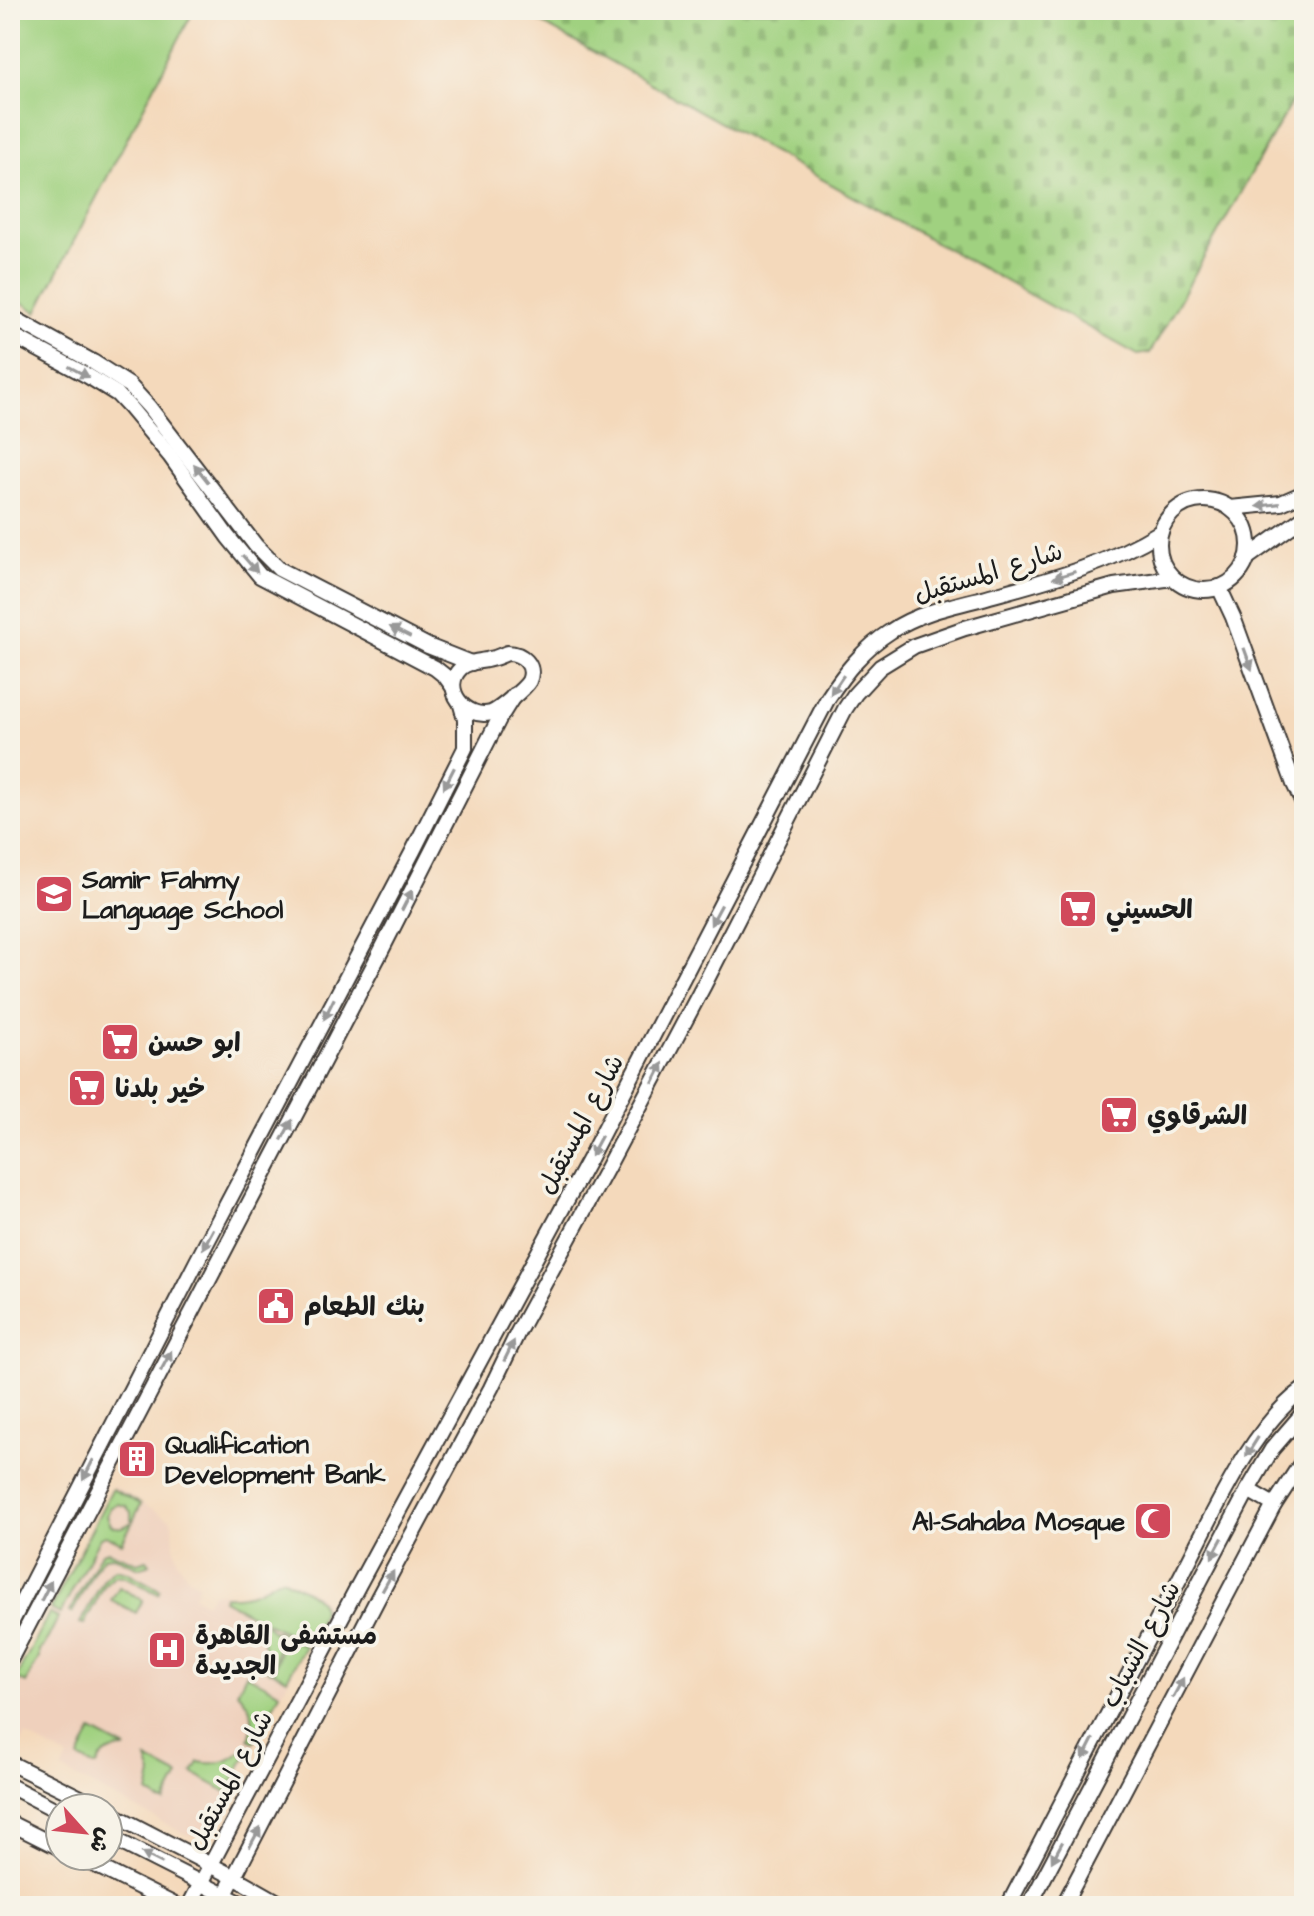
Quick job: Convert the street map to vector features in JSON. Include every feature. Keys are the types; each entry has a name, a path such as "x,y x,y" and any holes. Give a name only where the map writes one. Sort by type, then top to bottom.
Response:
{"street":[{"path":"10,316 129,385 256,546 279,569 442,653 471,663"},
{"path":"10,334 117,394 170,456 260,576 435,668 453,687"},
{"path":"1230,508 1281,503 1304,493"},
{"path":"1247,558 1247,533 1238,516 1222,503 1206,499 1187,503 1171,514 1160,532 1163,565 1173,578 1200,590 1219,587 1236,576 1247,558 1304,517"},
{"name":"شارع المستقبل","path":"189,1906 589,1159 828,698 843,675 873,643 907,622 941,609 1098,564 1160,532"},
{"name":"شارع المستقبل","path":"222,1900 855,694 880,667 914,646 965,628 1114,586 1173,578"},
{"path":"1219,587 1304,805"},
{"path":"435,668 445,665 447,659 442,653"},
{"path":"461,705 475,713 490,713 498,709 529,680 530,668 524,658 519,654 507,653 459,669 453,687 465,719 465,748"},
{"path":"10,1660 514,695"},
{"path":"10,1625 465,748 476,737 483,743 483,750"},
{"path":"1008,1906 1107,1712 1235,1476 1273,1418 1304,1389"},
{"name":"شارع الشباب","path":"1029,1906 1248,1490 1272,1449 1304,1412"},
{"name":"شارع الشباب","path":"1063,1906 1274,1505 1304,1459"},
{"path":"1248,1490 1274,1505"},
{"path":"10,1763 69,1792"},
{"path":"10,1786 44,1804"},
{"path":"124,1820 285,1906"},
{"path":"10,1823 44,1840"},
{"path":"124,1844 202,1884 222,1900 246,1906"},
{"path":"109,1872 177,1906"}],"shaded area":[{"name":"مستشفى القاهرة الجديدة","path":"113,1486 170,1519 178,1562 188,1577 199,1585 193,1597 206,1603 213,1592 233,1595 247,1593 282,1576 318,1595 324,1602 325,1609 319,1622 211,1829 202,1835 185,1834 124,1802 124,1792 104,1792 62,1770 68,1758 25,1735 18,1747 10,1743 10,1689"}],"green space":[{"path":"10,10 194,10 37,312 10,295"},
{"path":"518,10 1304,10 1304,80 1150,353 1138,355"},
{"path":"112,1489 141,1504 133,1521 126,1506 117,1504 110,1508 107,1516 111,1525 121,1527 132,1523 122,1543 106,1535 100,1537 60,1614 51,1609"},
{"path":"108,1551 137,1563 147,1560 150,1564 139,1568 113,1556 104,1557 72,1613 69,1612 97,1560"},
{"path":"115,1569 160,1590 158,1594 126,1577 115,1575 105,1584 84,1624 80,1623 105,1577"},
{"path":"281,1578 314,1596 322,1607 322,1614 306,1643 223,1600 224,1596 254,1592"},
{"path":"119,1587 143,1600 136,1613 111,1600"},
{"path":"49,1613 58,1618 39,1650 39,1658 26,1683 16,1678"},
{"path":"252,1618 267,1626 276,1636 276,1654 271,1671 260,1665 264,1647 258,1632 248,1624"},
{"path":"276,1631 305,1646 287,1679 274,1672 280,1651"},
{"path":"246,1674 280,1693 254,1742 249,1739 251,1714 237,1692"},
{"path":"92,1731 126,1749 108,1752 97,1766 93,1766 79,1757"},
{"path":"246,1746 250,1748 227,1792 193,1773 199,1762 225,1761"},
{"path":"147,1759 179,1776 165,1802 148,1793 152,1775"}],"place":[{"name":"Samir Fahmy Language School","path":"54,894"},
{"name":"الحسيني","path":"1078,909"},
{"name":"ابو حسن","path":"120,1042"},
{"name":"خير بلدنا","path":"87,1088"},
{"name":"الشرقاوي","path":"1119,1115"},
{"name":"بنك الطعام","path":"276,1306"},
{"name":"Qualification Development Bank","path":"137,1459"},
{"name":"Al-Sahaba Mosque","path":"1153,1521"},
{"name":"مستشفى القاهرة الجديدة","path":"167,1650"}]}
